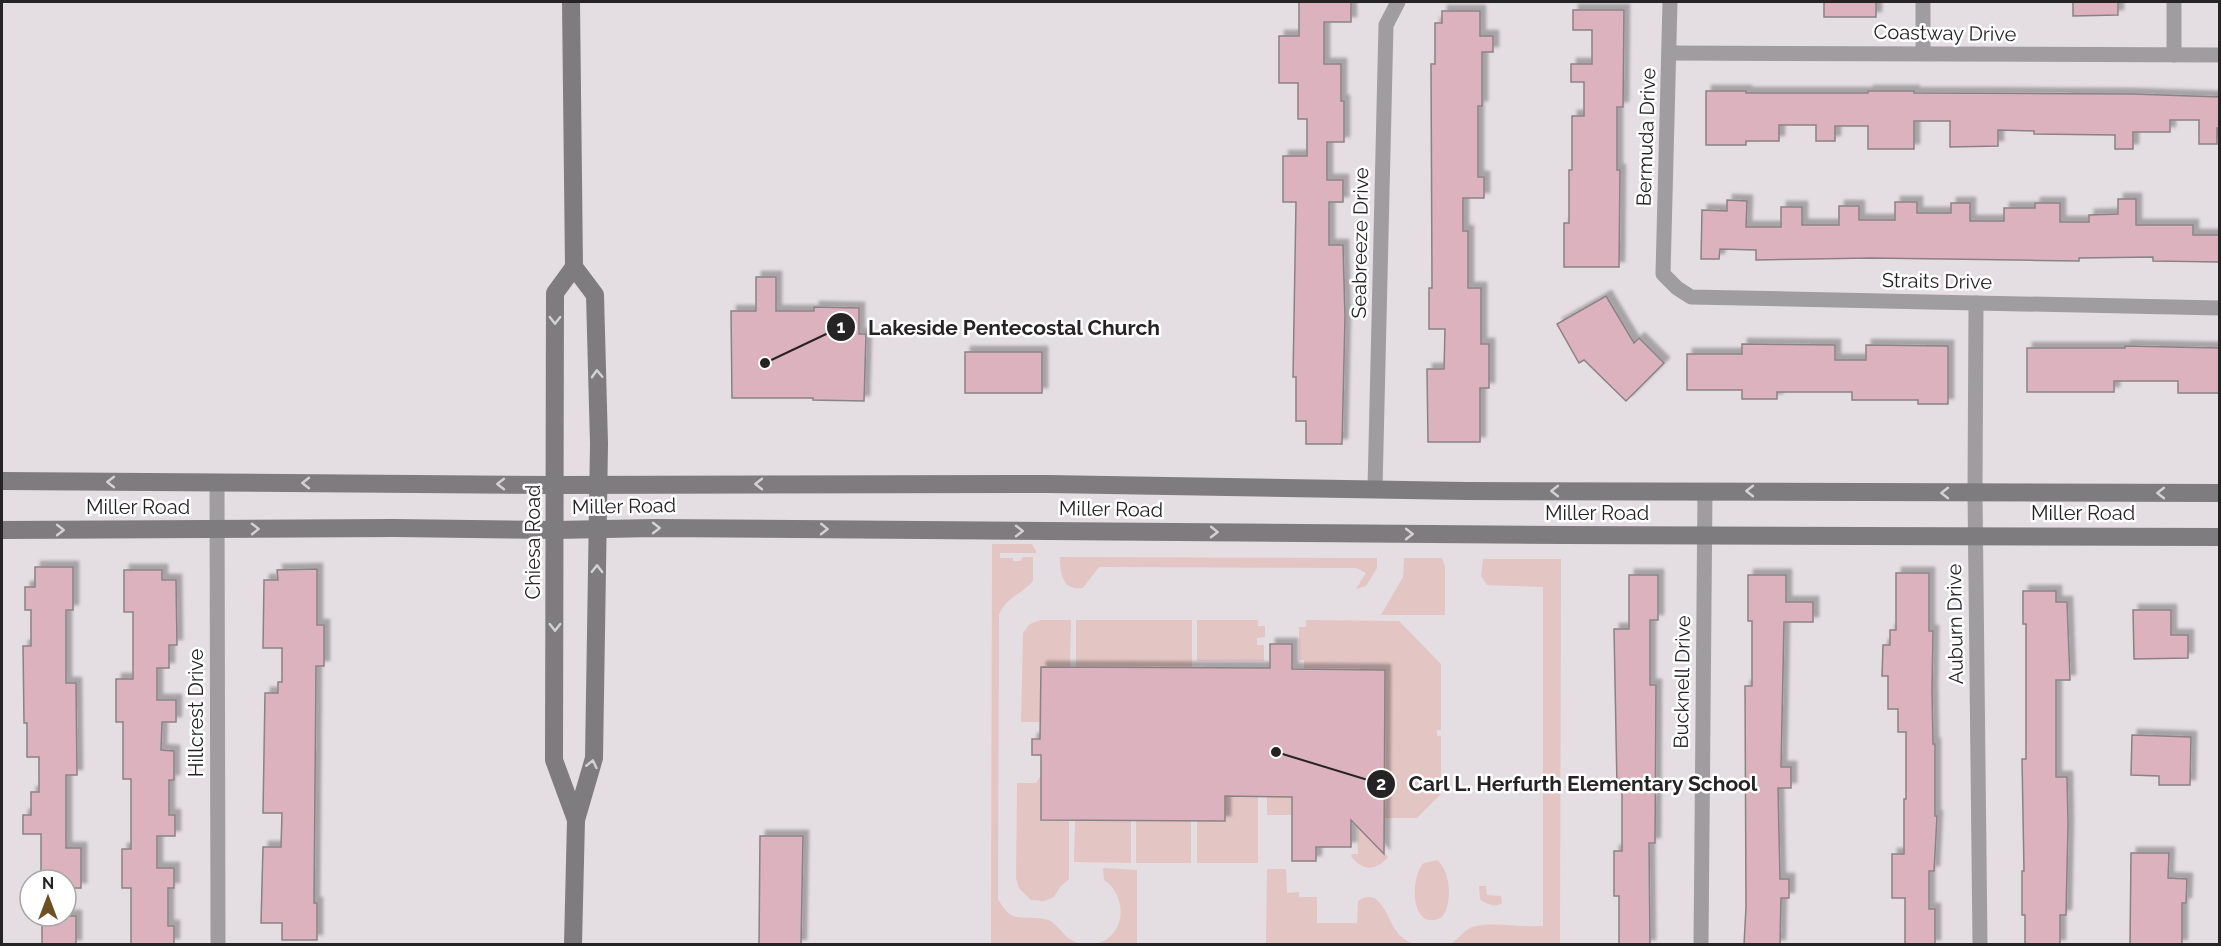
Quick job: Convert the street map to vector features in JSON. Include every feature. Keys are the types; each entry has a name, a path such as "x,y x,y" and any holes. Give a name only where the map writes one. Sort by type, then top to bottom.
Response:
{"main road":[{"path":"572,2 574,267"},
{"name":"Chiesa Road","path":"573,945 576,820 594,758 599,444 595,295 574,267 555,293 554,760 576,820"},
{"name":"Miller Road","path":"2,481 556,485 1037,484 1375,489 2220,494"},
{"name":"Miller Road","path":"2,530 721,528 2220,537"}],"street":[{"name":"Seabreeze Drive","path":"1375,489 1386,25 1398,2"},
{"name":"Bermuda Drive","path":"1663,274 1670,2"},
{"path":"1923,2 1923,53"},
{"path":"2174,2 2174,55"},
{"name":"Coastway Drive","path":"1670,53 2220,55"},
{"name":"Straits Drive","path":"1663,274 1677,288 1691,297 2220,308"},
{"name":"Auburn Drive","path":"1976,303 1975,493 1980,945"},
{"name":"Hillcrest Drive","path":"217,482 218,945"},
{"name":"Bucknell Drive","path":"1701,945 1705,491"}],"shaded area":[{"path":"992,544 1032,544 1037,553 1000,553 1000,558 1013,558 1013,561 1020,561 1023,557 1033,557 1033,581 1005,604 999,615 998,899 1013,916 1051,921 1068,938 1082,944 991,944"},
{"path":"1060,557 1377,558 1377,568 1366,586 1356,589 1366,573 1356,568 1099,567 1083,588 1076,588 1066,584 1062,575"},
{"path":"1404,558 1442,558 1445,566 1445,615 1381,615 1403,577"},
{"path":"1483,559 1561,559 1560,944 1450,944 1469,928 1480,925 1543,926 1543,587 1487,585 1481,576"},
{"path":"1040,620 1071,620 1070,668 1041,667 1040,722 1021,722 1023,633 1030,624"},
{"path":"1076,620 1192,620 1192,668 1076,668"},
{"path":"1197,620 1258,620 1258,626 1265,626 1265,637 1257,638 1257,645 1264,645 1264,661 1197,661"},
{"path":"1306,620 1399,621 1441,664 1441,730 1437,730 1437,736 1441,736 1441,794 1417,818 1364,818 1384,813 1385,670 1304,669 1304,660 1299,660 1299,627 1306,627"},
{"path":"1041,775 1041,820 1069,821 1069,879 1054,897 1044,901 1031,900 1019,888 1016,878 1017,783 1036,783"},
{"path":"1225,796 1258,796 1258,863 1197,863 1197,821 1225,821"},
{"path":"1267,796 1292,797 1292,815 1267,815"},
{"path":"1075,821 1131,821 1131,863 1074,862"},
{"path":"1136,821 1191,821 1191,863 1136,863"},
{"path":"1357,827 1388,857 1383,862 1369,868 1360,865 1351,856 1358,854"},
{"path":"1437,860 1442,865 1448,880 1449,897 1445,913 1441,918 1431,920 1423,917 1418,910 1415,900 1416,879 1424,863"},
{"path":"1103,868 1137,870 1137,944 1093,944 1104,941 1112,935 1120,917 1118,897 1104,880"},
{"path":"1267,869 1286,869 1287,893 1299,892 1299,897 1317,897 1317,923 1357,923 1358,901 1365,897 1372,897 1381,905 1399,934 1414,944 1266,944"},
{"path":"1479,886 1486,886 1487,895 1501,896 1502,903 1494,905 1482,901"}],"building":[{"path":"1299,2 1351,2 1351,22 1324,22 1324,64 1341,64 1341,101 1344,101 1344,142 1327,142 1327,180 1343,180 1343,202 1329,202 1329,245 1343,245 1345,317 1342,444 1306,444 1306,421 1296,421 1296,377 1293,377 1296,202 1283,202 1283,156 1307,156 1307,119 1298,119 1298,83 1279,83 1279,36 1299,36"},
{"path":"1824,2 1876,2 1876,17 1824,17"},
{"path":"2073,2 2118,2 2118,15 2073,16"},
{"path":"1573,10 1624,10 1623,107 1617,107 1617,170 1620,170 1619,267 1564,267 1564,223 1569,223 1569,170 1572,170 1572,116 1584,116 1584,82 1571,82 1571,64 1592,64 1592,30 1573,30"},
{"path":"1442,11 1480,11 1480,36 1493,36 1493,52 1482,52 1482,106 1478,106 1478,177 1484,177 1484,198 1463,198 1463,231 1468,231 1468,288 1481,288 1481,344 1489,344 1489,388 1480,388 1480,442 1428,442 1427,369 1444,369 1445,329 1429,329 1429,288 1432,288 1431,64 1435,64 1435,23 1442,23"},
{"path":"1706,91 1868,93 1868,91 1914,91 1914,93 2133,94 2220,97 2220,128 2217,128 2217,144 2199,144 2199,120 2170,120 2170,132 2133,132 2133,149 2115,149 2115,135 2034,134 2034,131 1998,130 1998,146 1950,147 1950,121 1914,121 1914,149 1868,149 1868,126 1835,126 1835,141 1816,141 1816,125 1779,125 1779,141 1746,141 1746,145 1706,145"},
{"path":"2118,199 2136,199 2136,225 2193,225 2193,235 2220,235 2220,262 2153,261 2153,257 2079,258 2079,261 1871,258 1756,260 1756,250 1720,249 1719,259 1701,259 1702,210 1727,211 1727,200 1747,201 1746,227 1781,227 1781,207 1802,207 1802,225 1839,225 1839,206 1859,206 1859,220 1895,220 1895,202 1917,202 1917,213 1951,213 1951,203 1970,203 1970,221 2004,221 2004,208 2035,208 2035,203 2060,203 2060,222 2089,222 2089,215 2118,214"},
{"path":"756,277 776,277 776,311 814,311 814,307 859,308 859,334 866,334 864,401 813,400 813,398 732,398 731,311 756,311"},
{"path":"1606,296 1634,343 1639,338 1664,363 1626,401 1584,360 1579,363 1557,324"},
{"path":"1742,344 1835,345 1835,360 1866,360 1866,345 1948,346 1948,404 1918,404 1918,400 1852,400 1852,392 1777,392 1777,399 1742,399 1742,390 1687,390 1687,354 1742,354"},
{"path":"2125,346 2219,348 2219,393 2178,393 2178,381 2114,381 2114,392 2027,392 2027,348 2125,348"},
{"path":"965,352 1042,352 1042,393 965,393"},
{"path":"35,567 73,567 73,610 66,610 66,683 76,683 77,775 66,775 66,848 81,848 81,888 78,888 78,868 41,868 41,834 23,834 23,815 31,815 31,792 39,792 39,757 27,757 27,723 24,723 23,646 31,646 31,610 25,610 25,587 35,587"},
{"path":"317,569 317,625 324,625 324,666 316,666 314,903 317,903 317,940 282,940 282,923 261,923 263,847 281,847 282,813 263,813 265,693 278,693 278,682 282,682 282,648 263,648 264,580 278,580 277,570"},
{"path":"124,570 162,570 162,580 176,580 177,645 169,645 169,668 157,668 157,700 176,700 176,722 162,722 161,750 174,751 174,780 169,780 169,815 175,815 175,836 157,836 157,868 174,868 174,888 168,888 168,926 174,926 174,944 131,944 131,888 122,888 122,849 131,849 131,779 123,779 123,722 116,722 116,679 133,679 133,612 124,612"},
{"path":"1896,573 1929,573 1929,631 1933,631 1933,744 1935,744 1935,816 1937,816 1934,871 1929,871 1929,909 1935,909 1935,945 1905,945 1905,898 1892,898 1892,854 1904,854 1904,799 1906,799 1906,732 1898,732 1898,709 1888,709 1888,676 1882,676 1883,645 1890,645 1890,630 1896,630"},
{"path":"1629,575 1658,575 1658,620 1650,620 1650,685 1656,685 1655,843 1649,843 1650,945 1619,945 1619,896 1614,896 1614,851 1622,851 1622,787 1617,787 1614,629 1629,629"},
{"path":"1748,575 1786,575 1786,602 1813,602 1813,622 1784,622 1781,767 1791,767 1791,788 1778,788 1780,879 1789,879 1789,898 1781,898 1780,945 1744,945 1746,907 1745,686 1752,686 1752,621 1748,621"},
{"path":"2023,591 2056,591 2056,602 2067,602 2070,680 2056,680 2056,777 2067,777 2068,824 2066,915 2060,915 2060,945 2025,945 2025,915 2022,915 2022,871 2024,871 2022,759 2026,759 2026,624 2023,624"},
{"path":"2133,610 2171,610 2171,635 2188,635 2188,658 2134,659"},
{"path":"1270,644 1292,644 1292,669 1385,670 1384,854 1351,820 1351,847 1316,847 1316,861 1292,861 1292,797 1225,796 1225,821 1041,820 1041,755 1032,755 1032,739 1040,739 1041,667 1270,668"},
{"path":"2132,735 2191,737 2190,785 2159,785 2159,776 2131,775"},
{"path":"760,836 803,836 801,945 759,945"},
{"path":"2131,853 2169,853 2168,878 2187,879 2186,903 2182,903 2182,945 2130,945"},
{"path":"42,928 76,928 76,945 42,945"}],"place":[{"name":"Lakeside Pentecostal Church","path":"765,363"},
{"name":"Carl L. Herfurth Elementary School","path":"1276,752"}]}
